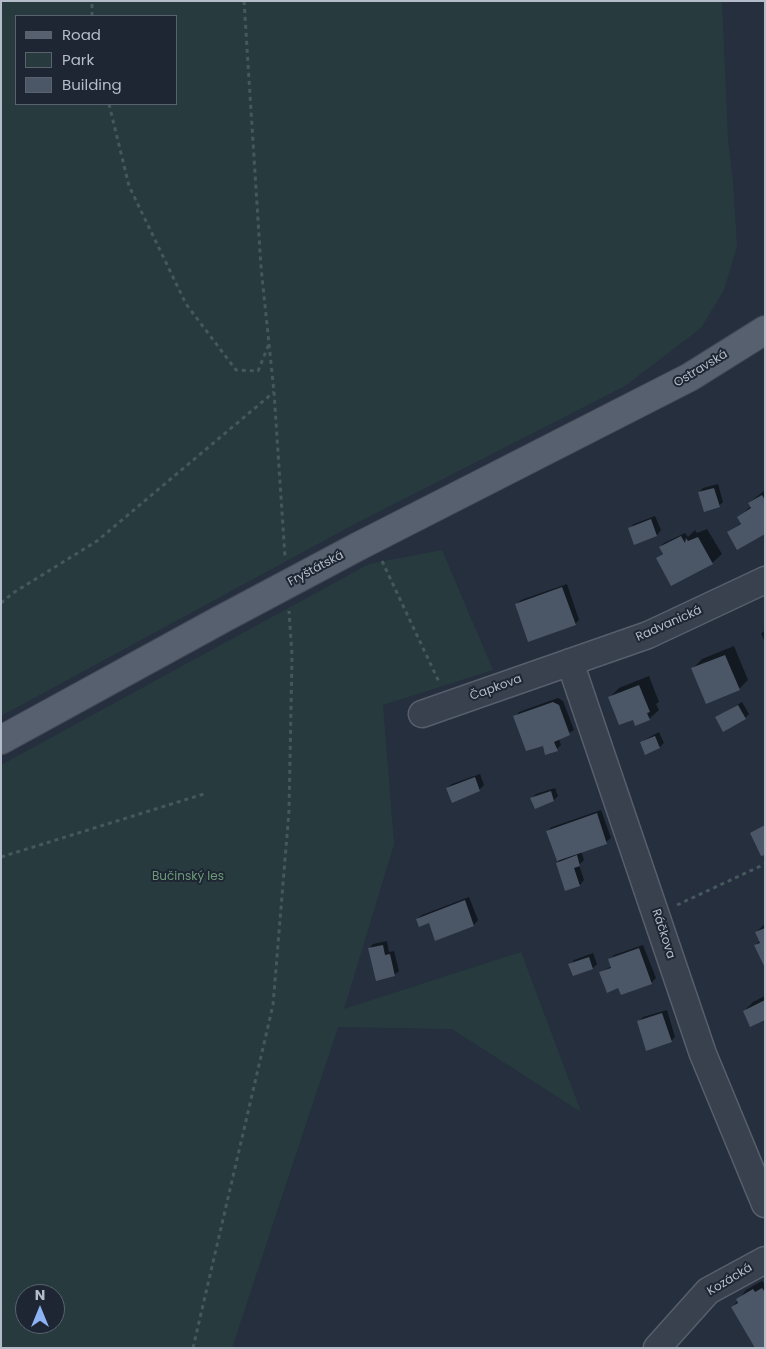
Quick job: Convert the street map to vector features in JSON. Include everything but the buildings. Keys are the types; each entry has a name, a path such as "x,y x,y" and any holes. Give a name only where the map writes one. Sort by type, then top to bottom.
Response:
{"main road":[{"name":"Ostravská","path":"635,405 690,377 765,330"},
{"name":"Fryštátská","path":"1,740 366,542 635,405"}],"street":[{"name":"Radvanická","path":"570,662 648,635 765,580"},
{"name":"Čapkova","path":"422,714 570,662"},
{"name":"Ráčkova","path":"570,662 703,1054 765,1204"},
{"name":"Kozácká","path":"657,1348 708,1291 765,1260"}],"path":[{"path":"92,1 92,15"},
{"path":"244,1 262,267 274,392 286,567"},
{"path":"109,105 129,186 186,304 236,370 258,371 269,344"},
{"path":"1,603 13,593 96,541 274,392"},
{"path":"366,542 450,705"},
{"path":"193,1348 273,1005 289,811 292,655 289,606"},
{"path":"1,857 208,793"},
{"path":"656,915 765,864"}],"green space":[{"path":"1,1 722,1 728,140 737,246 724,290 701,328 625,386 349,527 1,716"},
{"name":"Bučinský les","path":"442,550 493,670 383,705 394,844 344,1009 521,952 581,1112 452,1029 338,1027 232,1348 1,1348 1,765 369,564"}]}
